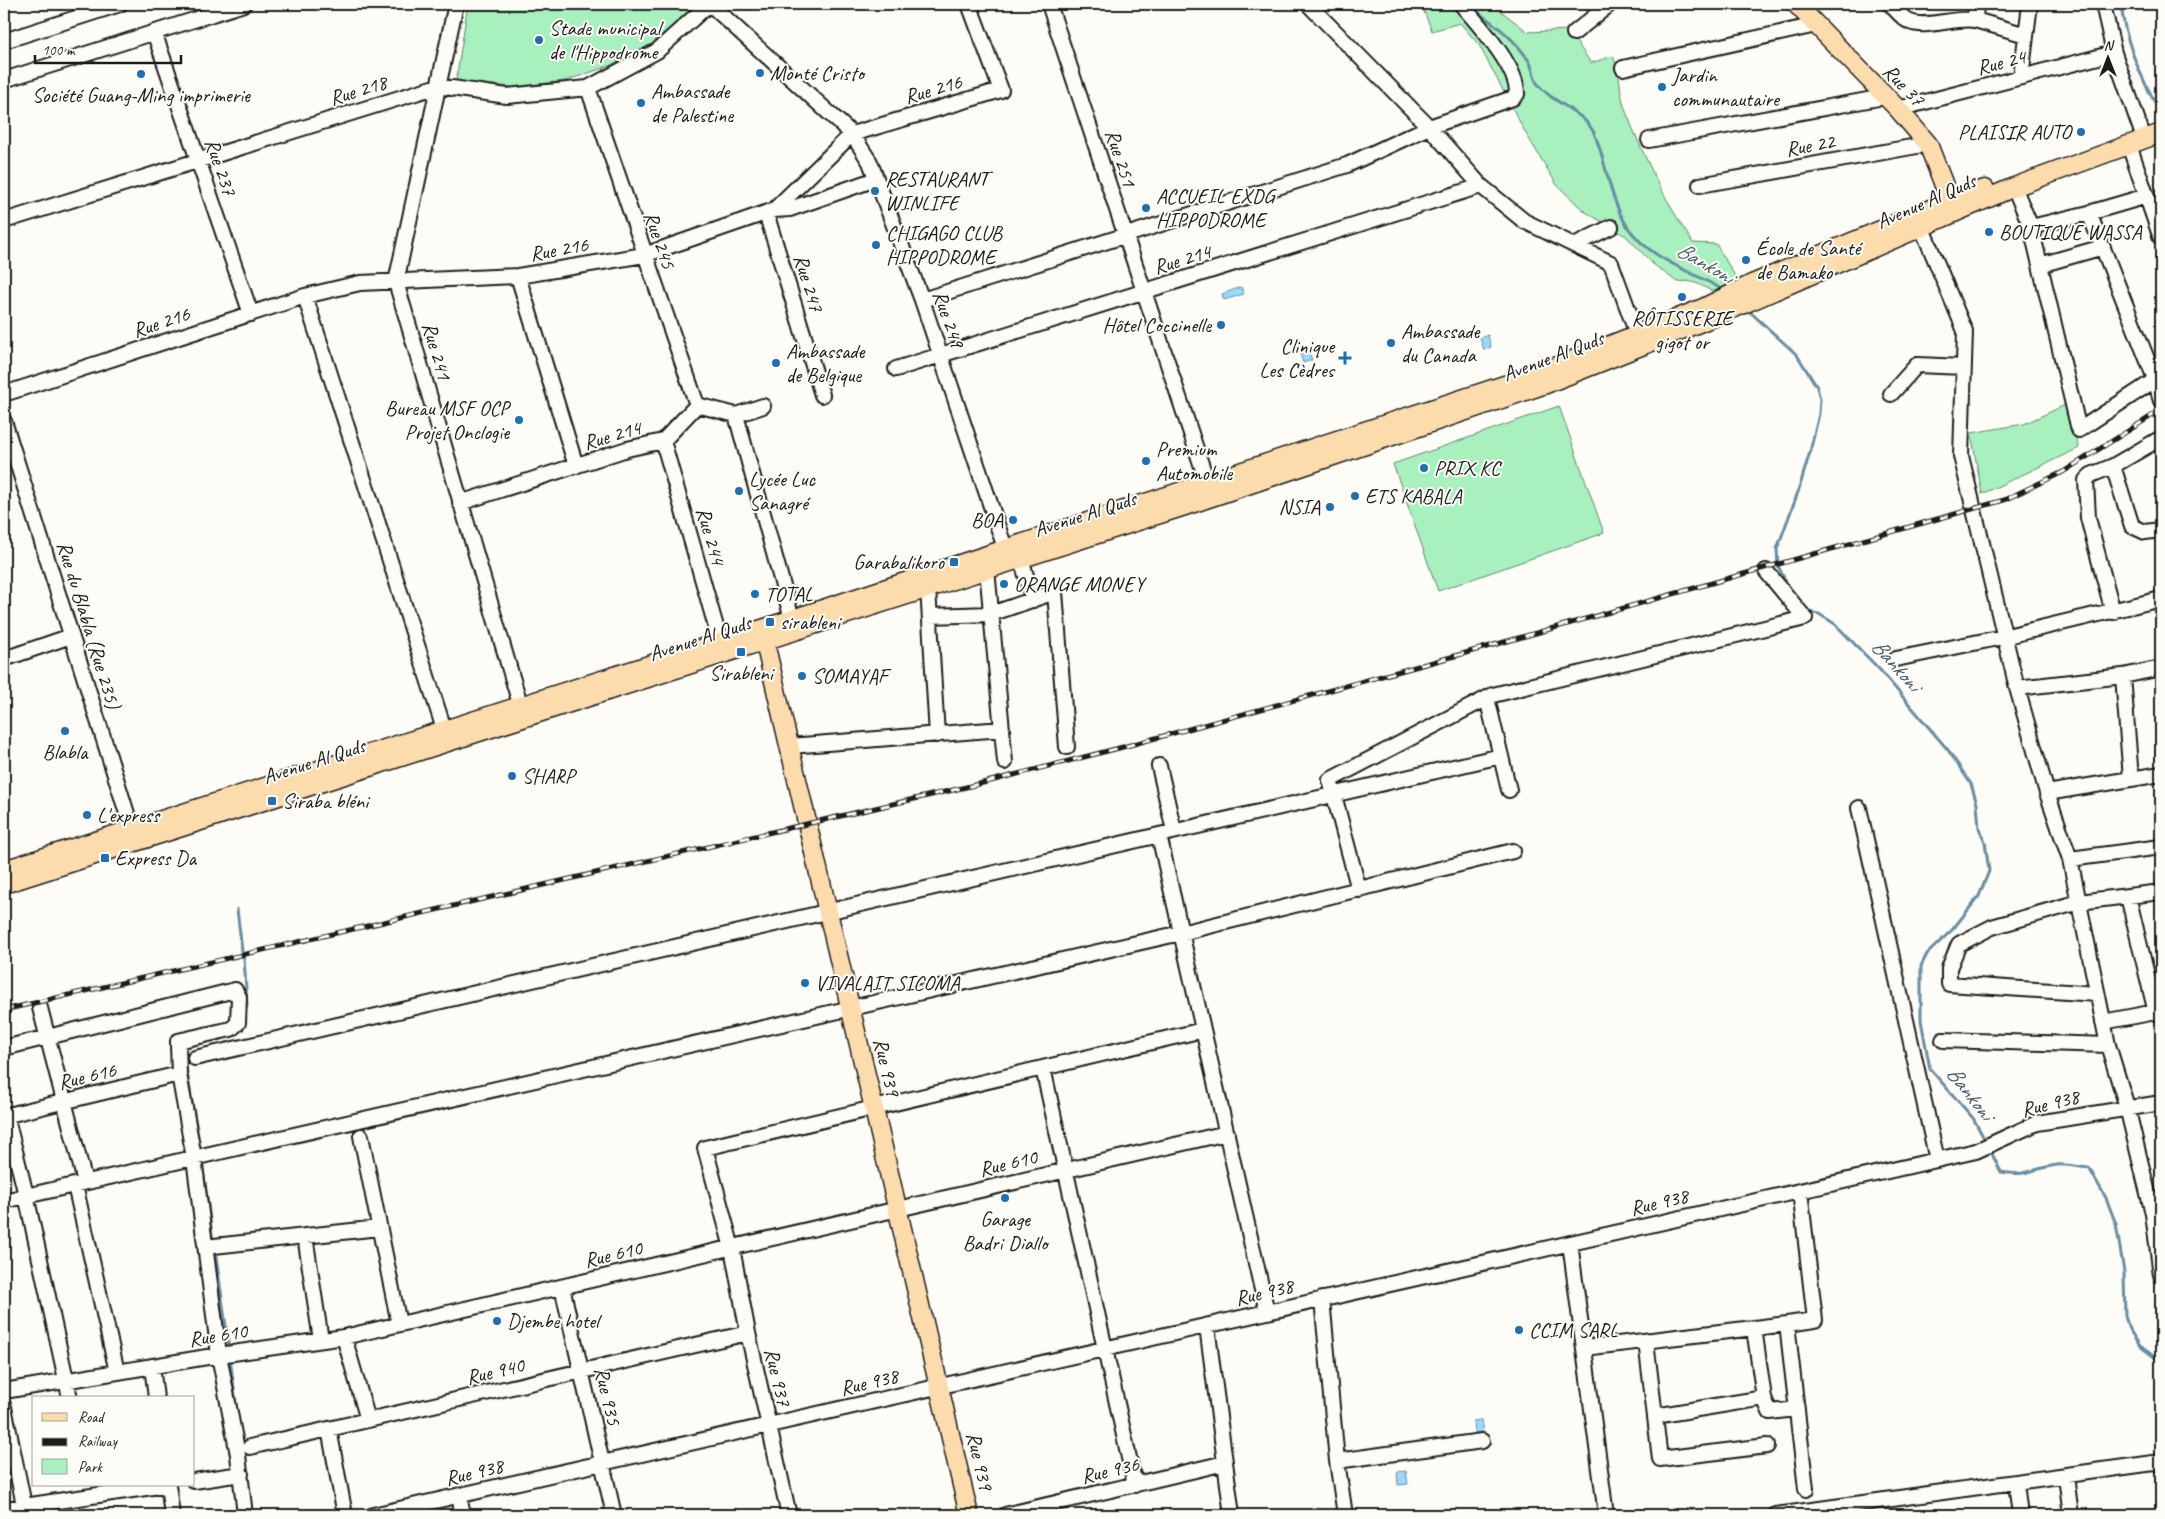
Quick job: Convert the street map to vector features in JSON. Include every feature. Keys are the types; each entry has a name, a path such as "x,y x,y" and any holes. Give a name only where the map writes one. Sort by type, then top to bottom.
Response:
{"main road":[{"name":"Rue 37","path":"1796,4 1884,97 1898,109 1928,144 1953,206"},
{"name":"Avenue Al Quds","path":"4,884 134,835 520,704 720,641 763,635 792,619 1012,557 1535,375 1637,334 1767,294 1922,228 1953,206 2014,187 2128,145 2156,128"},
{"name":"Avenue Al Quds","path":"1209,490 1546,384 1706,314 1752,284 2156,128"},
{"name":"Avenue Al Quds","path":"4,870 134,835 763,635 928,588 987,569 1012,557"},
{"name":"Rue 939","path":"763,635 969,1515"}],"street":[{"path":"4,41 120,4"},
{"path":"4,80 244,4"},
{"name":"Rue 241","path":"456,4 396,282 520,704"},
{"name":"Rue 218","path":"4,221 438,86 506,96 588,88 657,51 710,4"},
{"name":"Rue 249","path":"710,4 852,134 870,162 922,300 1012,557 1033,600"},
{"name":"Rue 216","path":"4,394 305,296 360,283 518,276 644,255 770,211 852,134 1001,90 969,4"},
{"name":"Rue 251","path":"1049,4 1209,490"},
{"path":"1308,4 1429,127 1481,186 1524,221 1611,263 1637,334"},
{"path":"922,300 1347,165 1429,127 1513,98 1517,94 1510,69 1482,28 1461,4"},
{"path":"1574,33 1610,4"},
{"path":"1890,4 1908,21 1916,24 1962,18 1976,20 2026,35"},
{"path":"1976,4 1976,20"},
{"path":"2021,77 2030,4"},
{"path":"2103,4 2114,53 2156,128"},
{"path":"1623,68 1816,26"},
{"name":"Rue 237","path":"154,32 252,314"},
{"name":"Rue 24","path":"1898,109 2114,53"},
{"name":"Rue 245","path":"588,88 697,405"},
{"path":"1649,140 1884,97"},
{"name":"Rue 22","path":"1700,185 1928,144"},
{"path":"2128,145 2161,238"},
{"path":"770,211 790,209 876,179"},
{"name":"Rue 214","path":"896,369 1481,186"},
{"path":"2014,187 2031,227 2079,430 2158,377"},
{"path":"2031,227 2090,213 2147,196"},
{"name":"Rue 247","path":"770,211 822,395"},
{"path":"2090,213 2158,377 2161,401"},
{"path":"1574,245 1611,228"},
{"path":"1922,228 1964,331 1961,456 2003,637 2047,793 2070,859 2108,1045 2127,1108 2153,1214 2161,1272"},
{"path":"2040,265 2103,247"},
{"path":"518,276 576,466"},
{"path":"305,296 444,729"},
{"path":"1891,394 1917,365 1964,367"},
{"path":"697,405 736,415 763,406"},
{"name":"Rue 214","path":"460,503 576,466 663,441 697,405"},
{"path":"736,415 792,619"},
{"name":"Rue du Blabla (Rue 235)","path":"4,421 134,835"},
{"path":"2113,612 2088,518 2085,486 2091,475 2113,466 2161,438"},
{"name":"Rue 244","path":"663,441 720,641"},
{"path":"2113,466 2132,526 2145,532 2161,530"},
{"path":"987,569 1005,762"},
{"path":"1359,890 1330,780 1487,698 1804,618 1766,571"},
{"path":"928,588 937,735"},
{"path":"930,616 991,614 1055,592 1067,747"},
{"path":"1896,659 2003,637 2161,599"},
{"path":"4,659 71,636"},
{"path":"2017,688 2123,676 2161,668"},
{"path":"2123,676 2131,779"},
{"path":"1487,698 1509,790"},
{"path":"790,746 1002,729"},
{"path":"195,1058 1501,756"},
{"path":"1159,766 1174,831"},
{"path":"2047,793 2161,774"},
{"path":"1859,808 1936,1160"},
{"path":"1159,835 1267,1312"},
{"path":"2070,859 2161,847"},
{"path":"4,1200 1181,932 1513,851"},
{"path":"2097,994 1949,984 1949,968 1959,944 1992,927 2079,902 2161,892"},
{"path":"2103,1022 2158,1012 2128,896"},
{"path":"4,1048 235,990 239,997 238,1024 231,1029 217,1034 178,1041 178,1074 194,1158 219,1355 241,1474 246,1515"},
{"path":"40,1008 64,1102 117,1372"},
{"path":"874,1108 1203,1030"},
{"path":"1943,1040 2108,1045"},
{"path":"1043,1068 1135,1484"},
{"name":"Rue 616","path":"5,1116 178,1074"},
{"name":"Rue 938","path":"373,1515 1976,1151 2037,1123 2161,1103"},
{"name":"Rue 937","path":"789,1515 748,1334 732,1248 705,1148 874,1108"},
{"path":"5,1116 26,1196 69,1396"},
{"name":"Rue 610","path":"4,1391 219,1355 344,1337 1227,1133"},
{"path":"360,1136 399,1324"},
{"path":"1584,1348 1815,1320 1800,1191"},
{"path":"2153,1214 2161,1198"},
{"path":"205,1247 379,1228"},
{"path":"306,1236 322,1340"},
{"path":"1570,1243 1606,1515"},
{"name":"Rue 935","path":"562,1287 614,1515"},
{"path":"1322,1300 1337,1461 1345,1515"},
{"path":"1787,1324 1806,1489"},
{"path":"1207,1326 1232,1515"},
{"path":"1754,1328 1764,1398 1770,1412 1797,1409"},
{"name":"Rue 940","path":"250,1447 748,1334"},
{"path":"344,1337 368,1420"},
{"path":"1646,1340 1660,1459 1767,1446"},
{"path":"152,1366 156,1396"},
{"path":"1655,1416 1764,1398"},
{"path":"4,1407 25,1511"},
{"path":"329,1429 345,1515"},
{"path":"1337,1461 1482,1441"},
{"path":"1776,1515 2161,1462"},
{"name":"Rue 936","path":"1005,1515 1225,1463"},
{"path":"195,1481 241,1474"},
{"path":"2066,1476 2071,1515"},
{"path":"2016,1483 2020,1515"},
{"path":"4,1509 25,1511 94,1490 152,1486"},
{"path":"167,1486 172,1515"},
{"path":"459,1496 463,1515"}],"green space":[{"path":"468,4 695,5 654,43 609,66 565,81 512,87 456,81"},
{"path":"1421,4 1492,4 1528,32 1568,30 1591,63 1613,56 1616,62 1625,109 1639,144 1664,194 1693,243 1716,244 1738,281 1713,292 1692,282 1677,282 1653,264 1626,236 1584,211 1557,185 1525,132 1479,45 1460,23 1432,31"},
{"path":"2065,405 2079,448 1982,494 1971,433 2024,424"},
{"path":"1559,406 1604,533 1438,591 1393,464"}],"water":[{"path":"1241,287 1244,294 1224,300 1222,294"},
{"path":"1488,335 1491,347 1484,350 1480,338"},
{"path":"1307,345 1312,360 1303,363 1298,348"},
{"path":"1481,1420 1483,1432 1474,1433 1473,1421"},
{"path":"1406,1471 1408,1484 1398,1485 1397,1472"}],"waterway":[{"path":"2121,4 2130,47 2147,87 2161,113"},
{"name":"Bankoni","path":"1474,10 1497,26 1518,46 1529,61 1537,83 1543,90 1575,112 1589,125 1599,145 1614,199 1626,224 1634,235 1665,260 1723,290"},
{"name":"Bankoni","path":"1748,310 1797,355 1817,387 1820,399 1819,414 1810,452 1798,492 1777,549 1778,566 1791,592"},
{"name":"Bankoni","path":"1807,612 1819,614 1835,624 1880,670 1948,750 1971,784 1977,804 1979,828 1985,842 1989,871 1979,896 1953,929 1927,954 1921,966 1921,1020 1930,1069 1973,1118 1986,1142"},
{"path":"237,909 242,951"},
{"path":"244,958 247,1005 244,1015"},
{"path":"185,1061 201,1153"},
{"name":"Bankoni","path":"1989,1148 2001,1172 2024,1173 2049,1166 2061,1165 2089,1168 2106,1198 2116,1224 2124,1272 2125,1316 2129,1329 2140,1346 2161,1362"},
{"path":"202,1161 213,1242"},
{"path":"215,1250 229,1347"},
{"path":"230,1358 238,1419"}],"railway":[{"path":"4,1010 979,784 1123,747 1462,654 2004,500 2063,472 2161,410"}],"place":[{"name":"Stade municipal de l'Hippodrome","path":"539,40"},
{"name":"Monté Cristo","path":"760,73"},
{"name":"Société Guang-Ming imprimerie","path":"141,74"},
{"name":"Jardin communautaire","path":"1662,87"},
{"name":"Ambassade de Palestine","path":"641,103"},
{"name":"PLAISIR AUTO","path":"2081,132"},
{"name":"RESTAURANT WINLIFE","path":"875,191"},
{"name":"ACCUEIL EXDG HIPPODROME","path":"1146,208"},
{"name":"BOUTIQUE WASSA","path":"1989,232"},
{"name":"CHIGAGO CLUB HIPPODROME","path":"876,245"},
{"name":"École de Santé de Bamako","path":"1746,260"},
{"name":"RÔTISSERIE gigot or","path":"1682,297"},
{"name":"Hôtel Coccinelle","path":"1221,325"},
{"name":"Ambassade du Canada","path":"1391,343"},
{"name":"Clinique Les Cèdres","path":"1345,358"},
{"name":"Ambassade de Belgique","path":"776,363"},
{"name":"Bureau MSF OCP Projet Onclogie","path":"519,420"},
{"name":"Premium Automobile","path":"1146,461"},
{"name":"PRIX KC","path":"1424,468"},
{"name":"Lycée Luc Sanagré","path":"739,491"},
{"name":"ETS KABALA","path":"1355,496"},
{"name":"NSIA","path":"1330,507"},
{"name":"BOA","path":"1013,520"},
{"name":"Garabalikoro","path":"954,562"},
{"name":"ORANGE MONEY","path":"1004,584"},
{"name":"TOTAL","path":"755,594"},
{"name":"sirableni","path":"770,622"},
{"name":"Sirableni","path":"741,652"},
{"name":"SOMAYAF","path":"802,676"},
{"name":"Blabla","path":"65,731"},
{"name":"SHARP","path":"512,776"},
{"name":"Siraba bléni","path":"272,801"},
{"name":"L'express","path":"87,815"},
{"name":"Express Da","path":"105,858"},
{"name":"VIVALAIT SICOMA","path":"805,983"},
{"name":"Garage Badri Diallo","path":"1005,1198"},
{"name":"Djembe hotel","path":"497,1321"},
{"name":"CCIM SARL","path":"1519,1330"}]}
